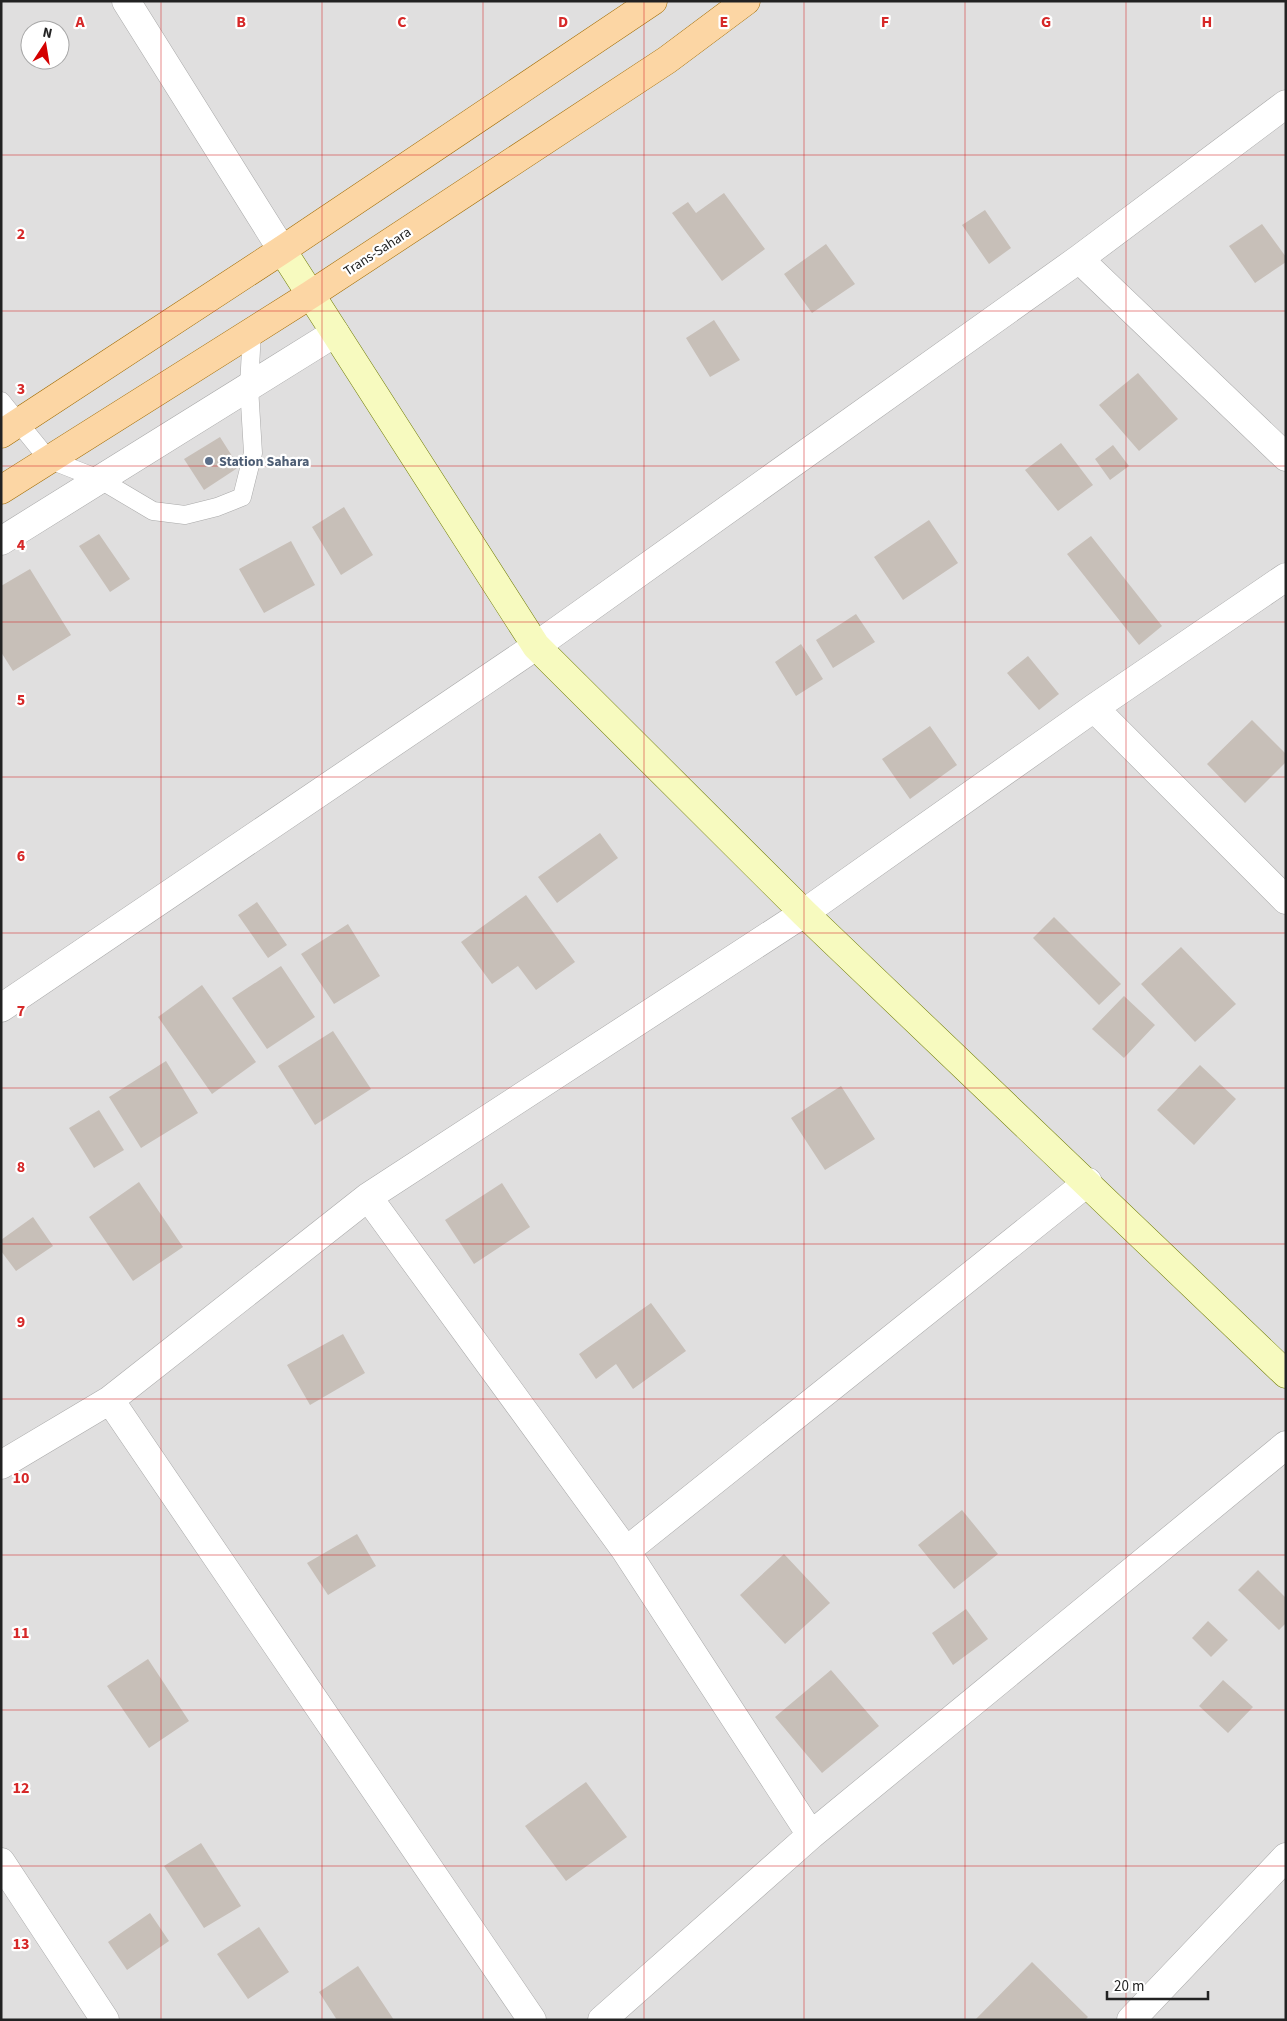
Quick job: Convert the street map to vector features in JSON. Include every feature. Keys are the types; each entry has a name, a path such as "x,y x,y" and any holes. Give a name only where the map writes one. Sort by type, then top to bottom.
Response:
{"main road":[{"path":"9,429 282,250 653,1"},
{"name":"Trans-Sahara","path":"1,490 310,295 667,60 746,1"}],"street":[{"path":"126,1 310,295 536,646 804,913 1088,1182 1286,1374"},
{"path":"1,1008 536,646 1079,259 1286,104"},
{"path":"1079,259 1286,457"},
{"path":"1,541 335,333"},
{"path":"1,1465 110,1400 368,1196 804,913 1094,708 1286,577"},
{"path":"1094,708 1286,900"},
{"path":"626,1551 1088,1182"},
{"path":"368,1196 626,1551 811,1835"},
{"path":"110,1400 532,2020"},
{"path":"602,2020 811,1835 1286,1445"},
{"path":"1131,2020 1286,1857"},
{"path":"1,1862 105,2020"}],"lane":[{"path":"1,401 9,429 48,459 99,479 153,510 185,515 217,508 242,497 253,453 248,387 252,331"}],"shaded area":[{"path":"1,1 1286,1 1286,2020 1,2020"}],"building":[{"path":"724,193 765,249 722,281 672,213 688,202 696,213"},
{"path":"985,210 1011,248 989,264 962,225"},
{"path":"1262,224 1286,257 1286,262 1255,283 1229,246"},
{"path":"826,244 855,284 812,313 784,274"},
{"path":"714,320 740,360 710,377 686,338"},
{"path":"1138,373 1178,419 1139,451 1099,405"},
{"path":"220,437 239,467 204,490 184,459"},
{"path":"1061,443 1093,485 1058,511 1025,470"},
{"path":"1113,445 1129,466 1110,480 1095,459"},
{"path":"344,507 373,555 341,575 312,527"},
{"path":"929,520 958,563 903,600 874,557"},
{"path":"99,534 130,579 110,592 79,546"},
{"path":"1091,536 1162,626 1139,645 1067,554"},
{"path":"291,541 315,585 264,613 239,569"},
{"path":"30,569 71,635 13,671 1,652 1,586"},
{"path":"856,614 875,642 833,668 816,640"},
{"path":"801,644 823,679 796,696 775,662"},
{"path":"1028,656 1059,694 1039,710 1007,673"},
{"path":"1252,720 1286,754 1286,762 1245,803 1207,764"},
{"path":"930,726 957,765 910,799 882,759"},
{"path":"600,833 618,858 557,903 538,877"},
{"path":"526,895 575,962 536,990 518,966 492,984 461,942"},
{"path":"257,902 287,945 268,958 238,915"},
{"path":"1054,917 1121,984 1099,1005 1033,938"},
{"path":"348,924 380,976 334,1004 301,954"},
{"path":"1181,947 1236,1004 1195,1042 1141,984"},
{"path":"281,966 315,1017 267,1049 232,998"},
{"path":"202,985 256,1062 212,1094 158,1017"},
{"path":"1124,996 1155,1025 1124,1058 1092,1029"},
{"path":"333,1031 371,1089 315,1125 278,1066"},
{"path":"166,1061 198,1113 141,1148 109,1097"},
{"path":"1200,1065 1236,1099 1194,1145 1157,1110"},
{"path":"841,1086 875,1139 825,1170 791,1118"},
{"path":"99,1110 124,1150 94,1168 69,1128"},
{"path":"139,1182 183,1247 133,1281 89,1217"},
{"path":"502,1183 530,1227 474,1264 445,1220"},
{"path":"33,1217 53,1246 16,1271 1,1251 1,1240"},
{"path":"651,1303 686,1351 633,1389 616,1364 596,1379 579,1354"},
{"path":"343,1334 365,1373 310,1405 287,1365"},
{"path":"962,1510 998,1554 954,1589 918,1545"},
{"path":"357,1534 376,1566 328,1595 307,1563"},
{"path":"784,1554 830,1603 785,1644 740,1595"},
{"path":"1258,1570 1286,1598 1286,1623 1279,1630 1238,1590"},
{"path":"966,1609 988,1639 953,1665 932,1633"},
{"path":"1208,1621 1228,1640 1211,1657 1192,1638"},
{"path":"148,1659 189,1721 149,1748 107,1686"},
{"path":"831,1670 879,1726 822,1773 775,1717"},
{"path":"1223,1680 1253,1707 1228,1733 1199,1706"},
{"path":"586,1782 627,1837 566,1881 525,1826"},
{"path":"201,1843 241,1906 204,1928 164,1866"},
{"path":"150,1913 169,1941 127,1970 108,1942"},
{"path":"259,1927 289,1972 248,1999 217,1954"},
{"path":"1032,1962 1088,2017 1085,2020 975,2020"},
{"path":"358,1966 394,2020 337,2020 319,1992"}],"place":[{"name":"Station Sahara","path":"209,461"}]}
